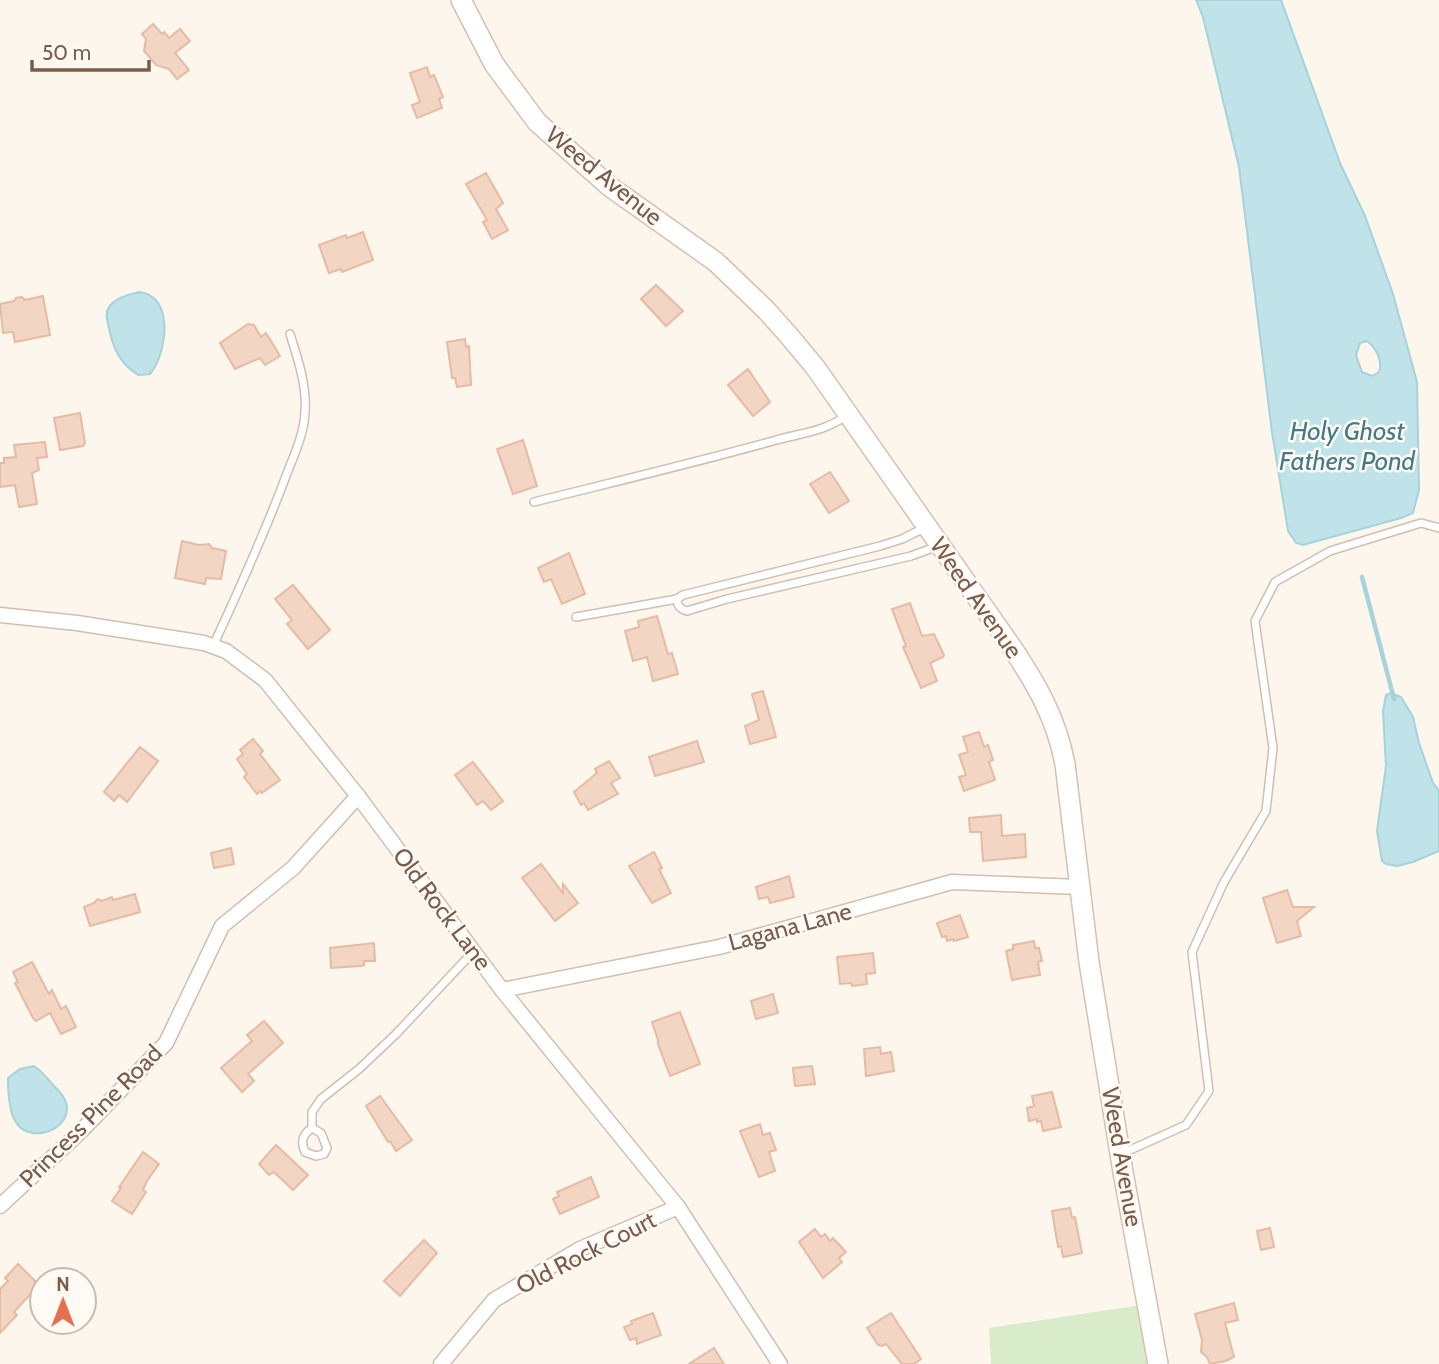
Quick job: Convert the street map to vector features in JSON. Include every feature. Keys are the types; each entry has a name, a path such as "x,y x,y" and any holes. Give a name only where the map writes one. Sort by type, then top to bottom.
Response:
{"main road":[{"name":"Weed Avenue","path":"460,0 494,64 537,122 609,186 716,261 766,310 815,367 1034,680 1050,711 1065,764 1079,887 1121,1154 1158,1364"}],"street":[{"name":"Old Rock Lane","path":"0,615 112,628 213,646 226,651 265,680 358,796 502,990 678,1207 780,1364"},
{"name":"Princess Pine Road","path":"0,1206 81,1131 166,1043 222,926 293,868 358,796"},
{"name":"Lagana Lane","path":"502,990 719,947 952,882 1079,887"},
{"name":"Old Rock Court","path":"440,1364 494,1300 580,1249 678,1207"}],"lane":[{"path":"213,646 259,545 301,435 305,412 304,389 290,334"},
{"path":"534,502 811,433 836,424 848,414"},
{"path":"1121,1154 1186,1125 1209,1091 1192,952 1224,882 1266,811 1273,748 1255,621 1275,582 1331,551 1421,523 1439,528"},
{"path":"576,617 677,599 880,546 902,539 926,526"},
{"path":"677,599 681,610 687,611 727,599 911,556 940,545"},
{"path":"312,1128 312,1112 321,1099 387,1043 473,951"}],"green space":[{"path":"1148,1304 1158,1364 991,1364 989,1328"}],"water":[{"name":"Holy Ghost Fathers Pond","path":"1196,0 1281,0 1340,163 1365,216 1393,294 1417,382 1419,490 1413,513 1401,518 1303,545 1296,543 1288,531 1272,432 1239,167 1203,17","holes":["1367,341 1376,351 1380,363 1379,372 1372,376 1362,372 1356,355 1360,343"]},
{"path":"139,292 151,296 158,303 163,314 164,327 161,353 156,365 150,374 138,375 126,366 118,355 107,314 115,301"},
{"path":"1391,693 1401,697 1413,717 1433,783 1439,790 1439,851 1397,866 1382,861 1377,831 1386,766 1383,711 1386,695"},
{"path":"34,1066 66,1101 67,1108 61,1123 48,1132 32,1133 24,1130 15,1121 11,1109 8,1078 20,1069"}],"building":[{"path":"153,24 169,38 180,29 190,41 175,53 189,70 177,79 169,69 156,65 144,51 146,39 142,34"},
{"path":"427,67 430,77 434,75 443,97 439,99 442,108 417,118 412,105 420,102 410,73"},
{"path":"486,173 503,203 496,209 508,230 492,239 483,222 487,220 466,184"},
{"path":"363,232 373,260 342,272 341,269 329,273 319,245"},
{"path":"656,285 683,311 666,326 641,299"},
{"path":"43,296 50,335 15,342 13,332 3,333 0,304 14,301 16,298 22,297 25,300"},
{"path":"248,324 254,325 261,337 266,333 280,356 265,365 260,358 235,369 220,343"},
{"path":"465,339 466,347 469,346 471,385 457,387 455,378 452,378 447,342"},
{"path":"748,369 770,402 753,416 728,385"},
{"path":"80,413 85,443 83,446 60,450 54,418"},
{"path":"523,440 537,486 513,494 497,449"},
{"path":"45,442 47,457 37,458 39,470 32,473 37,504 19,507 15,485 0,487 0,463 4,463 4,458 16,457 14,445"},
{"path":"830,472 849,501 829,513 810,484"},
{"path":"182,541 209,544 212,548 226,551 221,579 206,578 205,584 175,578"},
{"path":"569,553 585,594 562,604 551,579 544,582 538,568"},
{"path":"293,585 330,630 308,649 287,624 292,620 275,599"},
{"path":"910,603 922,636 934,634 944,655 930,663 937,681 921,688 903,647 906,646 892,609"},
{"path":"657,616 668,654 672,653 678,674 653,681 647,657 633,661 625,631 639,627 638,621"},
{"path":"763,691 776,737 750,744 745,726 759,720 752,694"},
{"path":"979,732 984,747 988,745 993,760 989,762 995,780 964,791 959,777 966,775 959,755 968,752 963,737"},
{"path":"253,739 263,751 260,754 280,780 257,794 244,777 247,774 237,759 243,754 240,750"},
{"path":"697,741 704,762 655,776 649,757"},
{"path":"140,747 158,761 127,802 119,795 114,801 104,792"},
{"path":"609,761 620,778 611,783 618,794 588,810 584,803 581,805 574,792 597,773 595,769"},
{"path":"473,762 503,801 491,810 483,801 477,805 455,775"},
{"path":"1001,815 1002,836 1025,834 1026,857 983,861 981,832 970,832 969,818"},
{"path":"231,848 234,864 214,868 211,853"},
{"path":"654,852 671,893 652,903 629,866"},
{"path":"541,864 563,893 563,884 578,903 555,921 522,878"},
{"path":"789,876 794,897 770,903 768,897 759,899 756,887"},
{"path":"1287,890 1293,907 1314,907 1297,921 1301,936 1277,943 1263,898"},
{"path":"135,894 140,912 90,926 84,907 98,899 102,901 112,897 113,900"},
{"path":"960,915 968,937 947,941 946,936 942,937 937,923"},
{"path":"1034,941 1042,961 1038,962 1040,975 1012,980 1006,951 1013,949 1013,945"},
{"path":"374,943 375,961 364,961 361,966 331,968 330,948"},
{"path":"873,953 875,973 866,974 867,984 840,984 837,957"},
{"path":"32,962 49,994 52,990 61,1009 66,1006 76,1027 61,1034 50,1013 36,1021 33,1018 15,983 18,982 13,972"},
{"path":"773,994 778,1013 756,1019 751,1001"},
{"path":"680,1012 700,1064 670,1076 652,1022"},
{"path":"264,1021 283,1043 248,1074 254,1081 242,1092 221,1068 252,1041 247,1035"},
{"path":"880,1047 881,1054 891,1052 894,1071 866,1076 864,1049"},
{"path":"812,1066 815,1084 795,1086 793,1068"},
{"path":"1052,1092 1061,1127 1043,1131 1041,1121 1029,1121 1027,1108 1034,1106 1032,1096"},
{"path":"380,1096 412,1140 396,1151 366,1106"},
{"path":"760,1124 763,1135 770,1133 776,1150 769,1152 775,1171 759,1177 740,1131"},
{"path":"276,1145 308,1175 293,1190 274,1172 269,1175 259,1164"},
{"path":"143,1152 159,1164 147,1181 143,1190 146,1192 132,1214 112,1201"},
{"path":"591,1177 599,1197 560,1214 553,1199 559,1196 557,1192"},
{"path":"1070,1208 1072,1218 1075,1217 1082,1253 1063,1257 1061,1246 1058,1247 1052,1211"},
{"path":"1270,1228 1274,1247 1261,1250 1257,1231"},
{"path":"815,1229 821,1237 825,1234 830,1241 833,1238 846,1252 839,1258 842,1262 823,1278 799,1242"},
{"path":"424,1240 437,1253 400,1296 384,1281"},
{"path":"18,1264 28,1274 28,1297 14,1312 17,1315 0,1333 0,1289 8,1281 5,1278"},
{"path":"1234,1303 1238,1320 1225,1323 1234,1357 1210,1364 1201,1352 1202,1340 1195,1314"},
{"path":"653,1313 661,1335 637,1344 636,1338 630,1340 624,1327 632,1324 631,1321"},
{"path":"891,1313 921,1359 914,1364 902,1364 886,1344 878,1345 867,1328"},
{"path":"714,1348 724,1364 689,1364"}],"waterway":[{"path":"1362,577 1394,699"}]}
